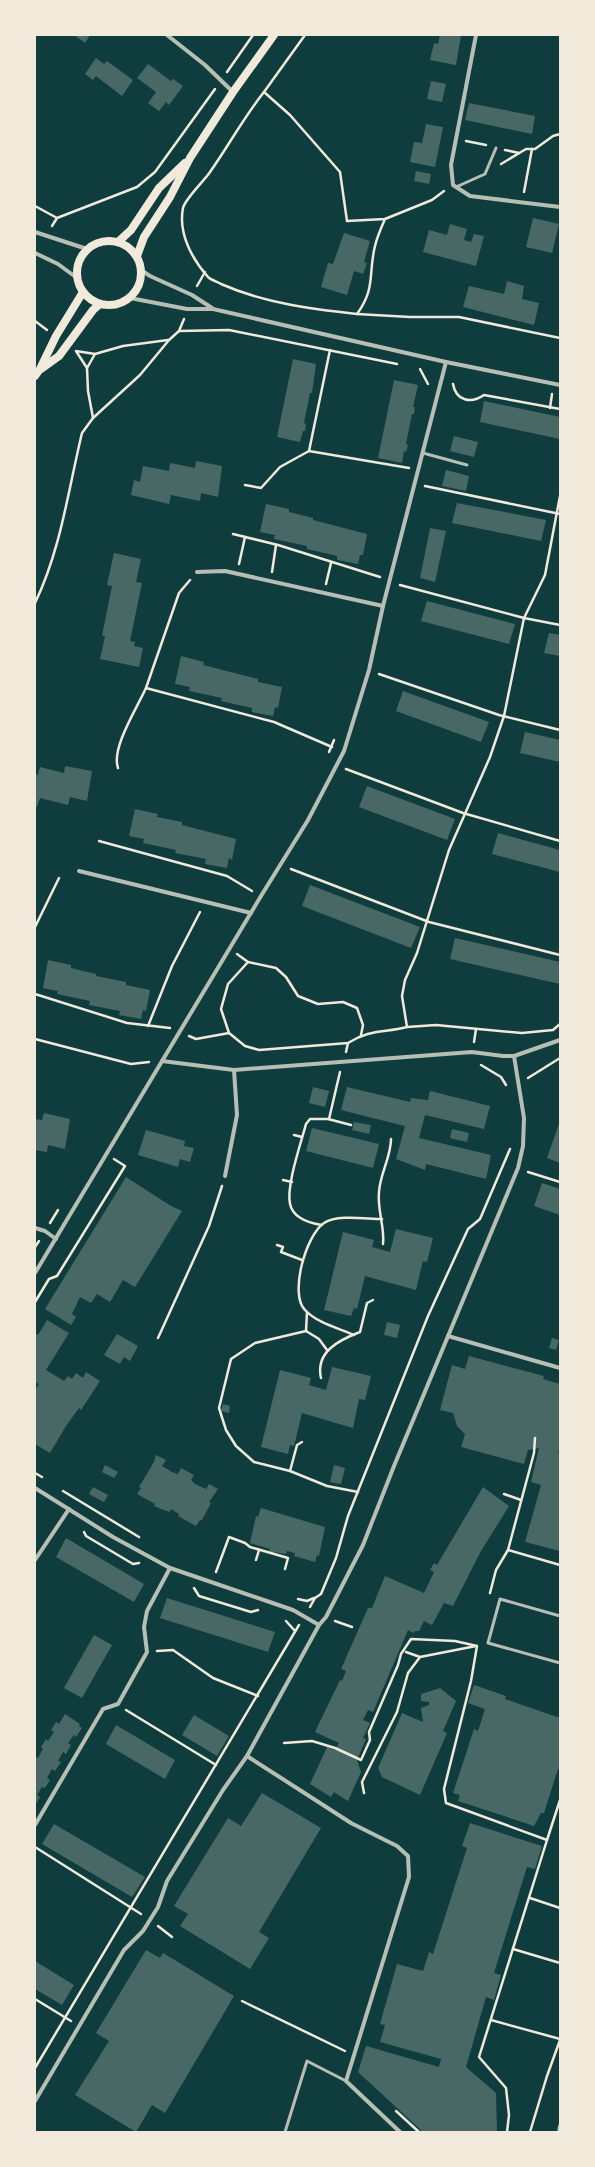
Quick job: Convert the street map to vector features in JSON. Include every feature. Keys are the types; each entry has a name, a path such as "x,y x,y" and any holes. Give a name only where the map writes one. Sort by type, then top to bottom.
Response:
{"main road":[{"path":"137,256 144,237 170,197 190,158 233,92 274,35"},
{"path":"118,242 131,230 159,188 190,158"},
{"path":"107,240 118,242 128,247 137,256 141,270 140,280 136,290 130,298 120,303 110,305 100,304 90,299 83,292 77,278 77,267 80,257 87,249 96,243 107,240"},
{"path":"35,376 56,336 83,292"},
{"path":"40,369 59,356 93,310 100,304"}],"street":[{"path":"167,35 205,65 233,92"},
{"path":"476,35 451,165 455,186 470,196 560,207"},
{"path":"35,232 87,249"},
{"path":"35,253 58,264 77,278"},
{"path":"141,270 150,276 192,295 213,309"},
{"path":"130,298 187,309 213,309 446,362 560,386"},
{"path":"35,1273 261,896 281,866 308,820 344,751 369,670 389,582 446,362"},
{"path":"197,572 225,571 236,573 383,606"},
{"path":"79,871 251,914"},
{"path":"162,1061 234,1070 472,1052 514,1056 560,1040"},
{"path":"35,2101 78,2025 124,1950 143,1931 158,1907 167,1881 223,1790 247,1756 320,1625 326,1617 363,1545 518,1168 523,1146 524,1118 514,1056"},
{"path":"225,1176 237,1115 234,1070"},
{"path":"35,1228 45,1231 56,1239"},
{"path":"448,1336 560,1368"},
{"path":"35,1488 113,1538 170,1568 305,1615 320,1625"},
{"path":"35,1560 68,1509"},
{"path":"35,1825 103,1709 118,1704 147,1652 144,1627 146,1611 170,1568"},
{"path":"247,1756 351,1823 397,1846 408,1856 409,1877 346,2081 400,2132"}],"lane":[{"path":"455,186 485,174 490,166 496,148"},
{"path":"423,453 467,465"},
{"path":"560,1616 500,1599 488,1643 560,1663"},
{"path":"284,2132 307,2061 346,2081"}],"path":[{"path":"46,236 57,218 137,187 154,172 254,35"},
{"path":"305,35 248,112 210,172 183,208 183,236 191,254 208,278 240,292 315,310 410,317 459,317 560,338"},
{"path":"264,92 290,115 340,172 347,221 385,219 432,200 455,186"},
{"path":"485,174 526,149 535,149 553,136 560,134"},
{"path":"522,202 532,149"},
{"path":"35,206 57,218"},
{"path":"357,314 366,302 370,288 375,246 385,219"},
{"path":"35,603 47,577 56,550 82,433 93,418 140,375 169,340 179,331 229,330 403,365"},
{"path":"93,418 88,391 87,368 76,351 95,354 123,346 169,340"},
{"path":"309,451 330,350"},
{"path":"87,368 95,354"},
{"path":"428,388 424,373 419,368 443,373"},
{"path":"453,382 454,390 461,398 469,400 477,399 484,394 560,409"},
{"path":"550,408 552,394"},
{"path":"245,485 261,488 280,467 309,451 409,468"},
{"path":"407,476 410,464"},
{"path":"415,483 560,514"},
{"path":"407,1028 402,996 405,980 417,953 449,850 490,757 504,716 524,618 545,575 560,496"},
{"path":"233,534 276,545 380,577 389,582 524,618 560,625"},
{"path":"236,573 245,537"},
{"path":"270,581 276,545"},
{"path":"324,593 331,562"},
{"path":"373,604 382,571"},
{"path":"118,768 116,762 118,747 146,688 179,593 197,572"},
{"path":"369,670 504,716 560,730"},
{"path":"146,688 274,722 344,751"},
{"path":"329,754 337,734"},
{"path":"336,765 466,814 560,841"},
{"path":"99,841 227,876 254,890 261,896"},
{"path":"281,866 427,921 560,955"},
{"path":"35,927 59,878"},
{"path":"240,911 254,890"},
{"path":"148,1026 172,966 205,902"},
{"path":"360,1035 363,1025 357,1008 343,1002 318,1004 298,996 286,977 276,968 248,962 228,984 221,1008 229,1033 245,1046 259,1050 348,1043 360,1035 376,1031 387,1032 436,1025 522,1033 553,1030 560,1024"},
{"path":"35,994 127,1023 169,1028 196,1040 229,1033"},
{"path":"165,1035 173,1022"},
{"path":"35,1039 131,1064 162,1061"},
{"path":"329,1119 348,1043"},
{"path":"519,1084 560,1058"},
{"path":"322,1226 307,1223 295,1213 290,1204 292,1182 302,1137 306,1124 310,1119 329,1119 350,1125"},
{"path":"294,1135 302,1137"},
{"path":"383,1244 384,1231 378,1194 391,1150 391,1139"},
{"path":"292,1597 307,1601 321,1594 336,1558 348,1516 428,1316 468,1229 480,1219 510,1148 511,1142"},
{"path":"35,1302 49,1279 57,1276 125,1166 107,1154"},
{"path":"518,1168 560,1182"},
{"path":"158,1338 209,1226 225,1176"},
{"path":"283,1180 292,1182"},
{"path":"354,1334 328,1325 303,1309 299,1298 302,1260 309,1243 325,1223 345,1218 382,1219"},
{"path":"277,1245 283,1247 281,1252 302,1260"},
{"path":"321,1378 319,1369 327,1350 360,1332 367,1303 373,1300"},
{"path":"306,1331 307,1312"},
{"path":"327,1350 319,1338 306,1331 255,1343 231,1359 218,1408 226,1430 236,1446 254,1462 290,1471 327,1486 358,1492"},
{"path":"488,1601 496,1570 508,1550 534,1453 535,1438"},
{"path":"290,1471 298,1445 302,1442"},
{"path":"35,1473 47,1481"},
{"path":"59,1488 145,1541"},
{"path":"504,1494 521,1500"},
{"path":"215,1572 229,1538 259,1550 288,1558 285,1569"},
{"path":"256,1560 259,1550"},
{"path":"508,1550 560,1565"},
{"path":"211,1571 222,1575"},
{"path":"35,2068 64,2016 258,1696 315,1598"},
{"path":"326,1617 352,1627"},
{"path":"479,1638 471,1681 444,1789 446,1803 547,1840"},
{"path":"284,1743 312,1741 335,1748 362,1760 370,1740 369,1732 401,1654 411,1639 455,1641 477,1646"},
{"path":"406,1652 420,1656 488,1643"},
{"path":"147,1652 173,1650 213,1678 258,1696"},
{"path":"364,1793 362,1782 397,1712 408,1673 420,1656"},
{"path":"118,1704 137,1718 216,1765"},
{"path":"507,2132 509,2116 506,2088 479,2057 560,1800"},
{"path":"35,1847 130,1906 172,1937"},
{"path":"530,1898 560,1908"},
{"path":"513,1949 560,1963"},
{"path":"35,1999 78,2025"},
{"path":"242,2001 346,2051 342,2062 349,2069"},
{"path":"491,2020 560,2040 530,2132"},
{"path":"391,2106 419,2132"}],"building":[{"path":"74,35 90,35 85,43"},
{"path":"440,35 461,35 456,65 430,60 434,43 438,44"},
{"path":"96,58 104,64 107,61 133,80 122,96 96,76 93,80 85,74"},
{"path":"148,64 171,81 173,79 183,86 169,105 166,102 159,111 148,103 156,92 137,78"},
{"path":"431,81 446,84 442,102 427,99"},
{"path":"469,103 535,116 532,134 465,120"},
{"path":"426,124 443,127 435,167 410,162 414,142 422,143"},
{"path":"416,171 431,174 429,184 414,181"},
{"path":"533,218 559,224 552,253 526,247"},
{"path":"450,224 467,229 464,240 471,242 474,234 484,236 476,266 423,252 429,230 447,235"},
{"path":"344,233 370,241 364,262 367,263 363,274 354,271 347,295 321,287 328,263 333,264"},
{"path":"507,281 524,286 522,299 539,303 534,325 463,307 469,286 504,294"},
{"path":"293,359 316,364 312,393 310,393 304,423 306,424 305,431 303,431 300,442 277,437"},
{"path":"394,380 418,385 413,407 415,407 414,414 412,414 406,444 408,445 406,452 404,451 402,463 378,458"},
{"path":"484,401 560,417 560,439 480,422"},
{"path":"454,436 478,442 474,457 450,451"},
{"path":"196,461 222,466 218,497 201,493 200,501 171,495 169,504 131,495 134,480 140,482 143,466 169,471 170,463 195,468"},
{"path":"446,470 469,476 466,491 442,486"},
{"path":"457,503 546,520 541,541 452,523"},
{"path":"266,504 289,509 289,512 313,518 313,520 367,534 363,555 360,555 358,564 337,560 337,556 307,549 307,546 274,539 275,535 260,532"},
{"path":"430,528 446,531 435,582 420,578"},
{"path":"114,553 141,559 136,582 142,583 130,641 135,642 134,646 143,648 139,667 100,659 105,636 102,636 112,586 107,585"},
{"path":"427,601 515,624 509,644 421,621"},
{"path":"549,633 560,635 560,656 544,653"},
{"path":"181,656 204,662 203,665 258,679 258,682 282,687 278,708 275,707 273,716 252,712 252,708 221,701 222,698 189,691 190,687 175,684"},
{"path":"403,691 489,722 481,742 396,711"},
{"path":"525,732 560,740 560,762 520,753"},
{"path":"65,766 92,771 87,801 70,797 68,805 40,798 37,807 35,807 35,774 38,775 40,767 64,773"},
{"path":"367,786 455,819 447,840 359,807"},
{"path":"135,809 158,814 157,817 182,822 182,825 236,839 232,860 229,858 227,868 205,864 206,859 175,853 176,850 143,843 144,839 129,836"},
{"path":"498,833 560,850 560,872 492,854"},
{"path":"310,885 420,927 411,948 302,906"},
{"path":"455,938 560,962 560,984 450,959"},
{"path":"48,960 71,965 71,968 96,974 96,976 126,982 126,985 150,990 146,1011 143,1010 141,1019 119,1015 120,1011 89,1005 90,1001 57,994 58,991 43,988"},
{"path":"313,1087 329,1091 325,1107 309,1103"},
{"path":"347,1087 410,1102 411,1098 428,1100 430,1091 490,1106 484,1129 425,1115 419,1138 491,1155 486,1179 426,1164 425,1170 396,1159 405,1126 341,1110"},
{"path":"44,1113 70,1119 65,1149 48,1145 47,1152 35,1150 35,1119 42,1120"},
{"path":"560,1121 560,1163 547,1158"},
{"path":"354,1122 371,1125 369,1134 352,1130"},
{"path":"312,1128 379,1144 373,1168 306,1151"},
{"path":"452,1129 469,1133 467,1142 450,1138"},
{"path":"146,1130 185,1141 184,1146 194,1148 190,1162 180,1159 178,1167 138,1155"},
{"path":"126,1177 171,1206 182,1211 135,1287 123,1280 110,1302 97,1294 91,1303 80,1297 72,1314 76,1317 71,1325 45,1309"},
{"path":"542,1183 560,1189 560,1215 534,1206"},
{"path":"396,1229 433,1238 427,1262 423,1261 416,1290 365,1276 357,1309 354,1308 351,1316 324,1310 343,1232 374,1240 372,1247 390,1252"},
{"path":"47,1320 69,1333 46,1370 64,1381 68,1376 72,1379 76,1373 83,1378 86,1372 100,1381 81,1410 79,1408 66,1426 50,1453 35,1444 35,1390 39,1384 35,1382 35,1333 38,1335"},
{"path":"387,1322 400,1325 397,1338 384,1335"},
{"path":"117,1334 138,1346 130,1361 124,1357 120,1364 104,1355"},
{"path":"552,1338 559,1340 556,1350 549,1348"},
{"path":"469,1356 544,1376 543,1379 560,1384 560,1447 558,1453 560,1454 560,1551 525,1542 541,1485 531,1482 539,1448 528,1450 524,1464 461,1447 465,1434 457,1426 453,1413 440,1410 452,1365 465,1369"},
{"path":"332,1367 371,1376 365,1400 359,1399 353,1428 302,1413 294,1446 290,1445 288,1454 261,1447 280,1370 311,1378 309,1385 326,1390"},
{"path":"223,1404 230,1406 229,1413 221,1411"},
{"path":"156,1455 166,1460 162,1466 172,1472 178,1474 181,1468 194,1475 191,1480 195,1484 206,1489 209,1484 218,1489 209,1502 211,1503 202,1520 200,1520 196,1526 178,1516 179,1514 171,1509 170,1512 154,1506 155,1504 137,1494 141,1488 139,1487 154,1462"},
{"path":"105,1465 118,1472 114,1478 102,1472"},
{"path":"334,1465 345,1468 341,1484 330,1482"},
{"path":"93,1487 108,1495 104,1502 89,1494"},
{"path":"483,1487 509,1506 481,1551 453,1606 444,1603 432,1625 424,1621 419,1631 415,1631 414,1633 408,1630 373,1712 368,1710 363,1720 370,1723 363,1738 366,1739 357,1760 361,1772 348,1801 334,1792 331,1797 310,1784 327,1747 335,1750 339,1743 315,1732 340,1680 342,1681 346,1671 341,1669 368,1608 372,1608 385,1576 424,1593 434,1572 430,1570 434,1563 437,1565"},
{"path":"261,1508 325,1527 319,1556 317,1555 315,1562 294,1556 295,1553 287,1551 286,1554 273,1552 269,1551 270,1549 250,1543 256,1516 258,1517"},
{"path":"66,1538 144,1584 134,1602 56,1557"},
{"path":"167,1598 275,1632 268,1652 160,1618"},
{"path":"94,1635 112,1645 82,1698 64,1688"},
{"path":"474,1685 506,1696 505,1699 560,1718 560,1770 558,1769 544,1813 541,1813 534,1826 458,1801 460,1795 453,1793 474,1729 478,1731 485,1709 468,1703"},
{"path":"440,1688 456,1701 443,1731 447,1733 420,1795 382,1777 378,1768 402,1713 423,1722 421,1708 429,1705 429,1702 421,1701 421,1694"},
{"path":"65,1714 80,1724 79,1726 82,1728 76,1737 74,1735 68,1743 71,1745 66,1754 63,1752 58,1761 61,1762 55,1771 52,1769 47,1778 50,1780 45,1788 42,1787 37,1795 40,1797 35,1805 35,1756 38,1758 43,1749 41,1747 46,1739 48,1741 54,1732 51,1730 56,1722 59,1724"},
{"path":"194,1715 229,1736 217,1756 182,1735"},
{"path":"116,1725 175,1760 165,1779 106,1744"},
{"path":"262,1793 321,1828 259,1932 269,1938 250,1969 180,1926 188,1914 174,1906 228,1818 241,1826"},
{"path":"470,1823 542,1846 535,1869 527,1867 494,1973 501,1975 494,2000 486,1997 466,2067 496,2093 497,2132 423,2132 358,2072 366,2046 439,2067 441,2059 380,2042 385,2025 380,2024 397,1964 423,1971 429,1952 433,1954 467,1848 462,1846"},
{"path":"54,1824 145,1877 132,1897 42,1844"},
{"path":"146,1950 160,1958 163,1953 234,1996 165,2113 152,2105 136,2132 75,2095 109,2041 96,2033"},
{"path":"35,1961 74,1985 62,2005 35,1989"}]}
